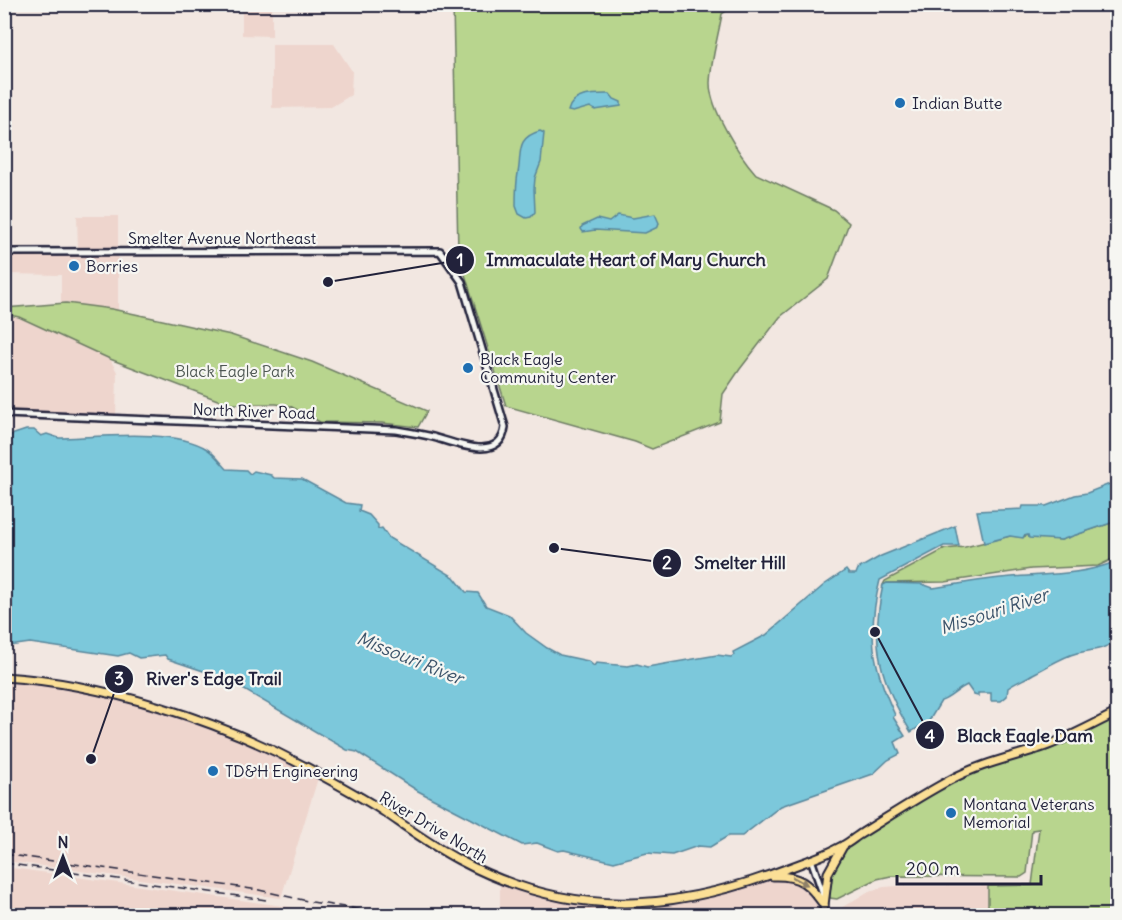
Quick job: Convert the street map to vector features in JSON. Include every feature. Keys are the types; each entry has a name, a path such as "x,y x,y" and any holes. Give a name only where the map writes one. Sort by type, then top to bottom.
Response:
{"main road":[{"name":"River Drive North","path":"4,676 68,685 120,697 218,728 303,766 379,809 456,859 522,887 601,903 650,903 702,896 766,877 843,846 932,790 969,771 1047,745 1118,712"},
{"path":"824,905 828,873 843,846"},
{"path":"766,877 797,878 815,891 824,905"}],"street":[{"name":"Smelter Avenue Northeast","path":"4,252 440,251 462,282 505,427 500,442"},
{"name":"North River Road","path":"4,414 396,430 432,437 465,447 478,448 490,447 500,442"},
{"path":"811,860 825,915"}],"shaded area":[{"path":"242,5 272,5 272,36 242,35"},
{"path":"272,44 334,44 352,71 351,95 331,107 272,108"},
{"path":"77,216 118,216 118,310 61,303 61,275 5,274 5,252 78,252"},
{"path":"5,314 19,317 110,359 117,372 116,419 5,414"},
{"path":"5,677 68,685 194,719 257,744 319,775 281,898 5,861"},
{"path":"5,867 311,910 351,915 5,915"},
{"path":"766,877 797,878 824,905 824,916 500,916 500,879 577,899 650,903"},
{"path":"898,886 988,886 988,915 829,915 830,910 841,908 869,891"}],"green space":[{"path":"453,5 735,5 722,14 713,57 711,94 720,118 756,174 834,210 849,223 828,279 780,317 740,369 723,394 720,422 652,449 635,442 506,406 458,252"},
{"name":"Black Eagle Park","path":"66,303 112,309 231,335 312,362 427,411 418,427 382,423 320,422 290,406 228,404 110,359 19,317 5,314 5,308"},
{"path":"1117,521 1117,557 1098,566 1031,569 945,582 887,583 883,585 885,581 945,549 965,547 1010,536 1028,535 1061,540"},
{"path":"1117,717 1117,915 988,915 988,886 1032,885 1039,829 1032,830 1027,873 1021,877 891,876 877,879 837,899 830,898 831,877 837,863 849,846 950,783 974,772 1051,749"}],"water":[{"path":"610,94 621,102 621,106 595,110 590,107 573,112 568,111 570,105 579,98"},
{"path":"540,131 544,133 541,162 535,178 535,212 531,217 526,218 519,214 516,206 520,153 523,142 532,134"},
{"path":"655,214 659,223 658,227 645,233 595,230 583,232 581,229 582,226 597,219 609,222 618,215 633,218"},
{"name":"Missouri River","path":"26,430 34,430 41,436 47,434 59,438 136,435 176,438 193,442 207,449 227,469 246,470 250,474 254,471 271,475 274,478 302,479 346,503 360,505 359,511 369,515 378,525 378,529 382,528 389,538 454,577 466,592 478,593 486,606 509,615 526,633 547,648 560,655 588,661 594,666 596,663 628,666 637,664 647,667 717,655 731,657 734,655 733,652 766,635 824,585 846,570 849,574 856,574 858,569 881,556 955,526 959,546 944,546 880,580 874,616 874,649 881,681 895,715 893,717 905,736 895,742 900,754 888,760 873,774 781,806 742,836 728,836 710,847 698,846 672,855 647,853 614,862 564,850 558,851 537,843 522,845 418,791 357,752 347,750 224,678 168,659 165,655 139,658 129,653 118,656 30,643 5,645 5,437"},
{"path":"1117,481 1117,521 1061,540 1029,538 1028,535 1023,538 1010,536 984,543 977,511 1046,506"},
{"name":"Missouri River","path":"1117,561 1117,640 1102,648 1077,653 1055,662 1008,688 1007,696 1001,701 991,701 991,693 974,695 967,685 941,701 929,721 911,732 892,696 881,662 878,626 883,585 887,583 922,584 933,588 992,579 1079,571"}],"railway":[{"path":"4,854 259,890 312,902 402,916"},
{"path":"4,863 266,900"}],"place":[{"name":"Indian Butte","path":"900,103"},
{"name":"Borries","path":"74,266"},
{"name":"Immaculate Heart of Mary Church","path":"328,282"},
{"name":"Black Eagle Community Center","path":"468,368"},
{"name":"Smelter Hill","path":"554,548"},
{"name":"Black Eagle Dam","path":"875,632"},
{"name":"River's Edge Trail","path":"91,759"},
{"name":"TD&H Engineering","path":"213,771"},
{"name":"Montana Veterans Memorial","path":"951,813"}]}
